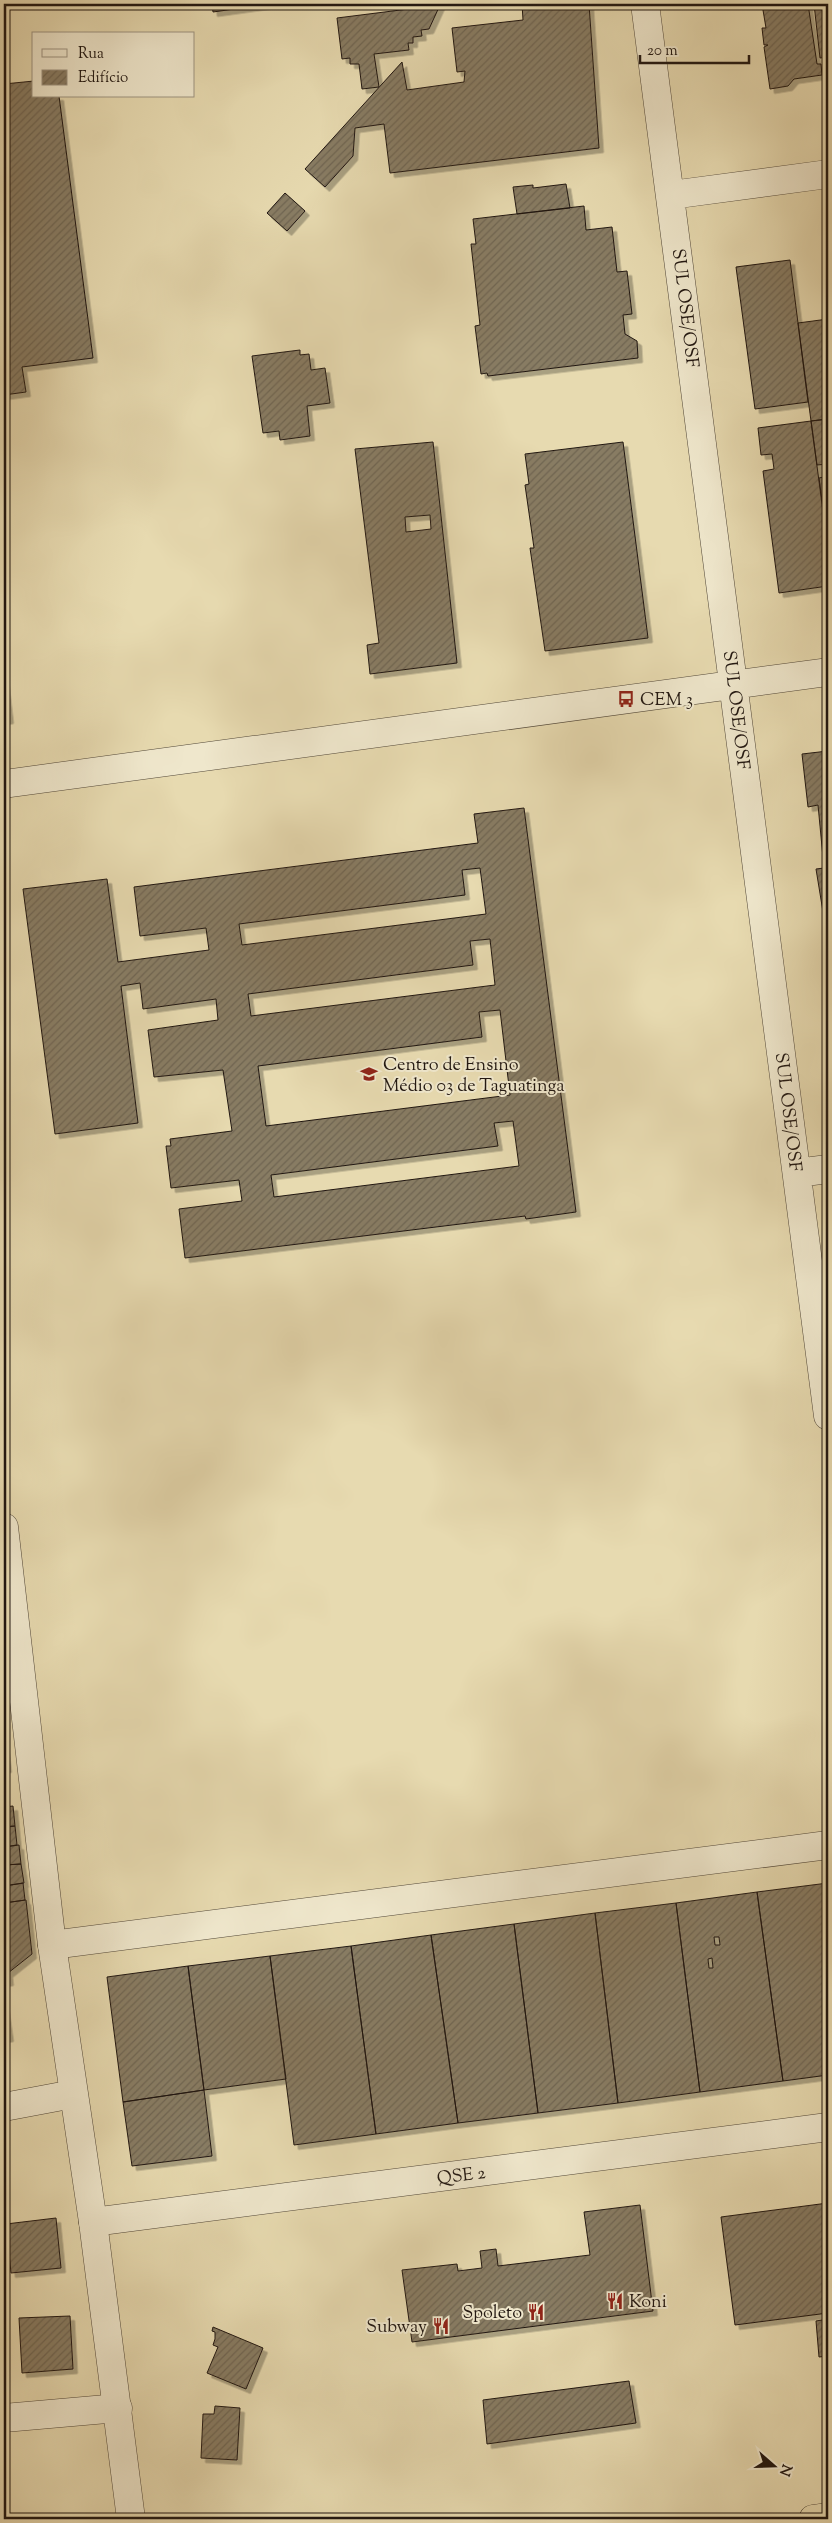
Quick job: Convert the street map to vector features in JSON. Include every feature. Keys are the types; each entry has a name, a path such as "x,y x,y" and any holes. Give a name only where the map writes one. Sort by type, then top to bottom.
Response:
{"highway":[{"path":"813,2519 828,2517"}],"street":[{"name":"SUL OSE/OSF","path":"645,4 828,1416"},
{"path":"671,195 828,174"},
{"path":"4,784 828,672"},
{"path":"797,1173 828,1169"},
{"path":"4,1527 52,1944 93,2222 131,2519"},
{"path":"52,1944 828,1846"},
{"path":"4,2107 73,2094"},
{"name":"QSE 2","path":"93,2222 828,2127"},
{"path":"4,2418 118,2408"}],"building":[{"path":"212,4 270,4 213,12"},
{"path":"522,4 589,4 599,148 390,173 384,124 355,128 353,156 325,187 305,169 402,62 407,90 464,82 465,71 457,72 452,28 523,20"},
{"path":"762,4 808,4 817,64 821,64 822,75 794,79 788,86 770,89 764,47 768,45 764,45 762,28 766,28"},
{"path":"814,4 828,4 828,57 820,58"},
{"path":"440,5 429,29 421,30 422,36 413,37 413,43 408,43 409,50 374,54 379,87 362,89 359,64 350,64 350,58 342,59 337,18"},
{"path":"32,81 32,98 59,98 93,358 22,367 26,392 4,395 4,84"},
{"path":"566,184 570,208 517,214 513,187 533,185 533,188"},
{"path":"285,193 305,211 287,231 267,213"},
{"path":"584,206 586,230 612,227 617,272 627,271 632,314 623,315 625,334 637,341 638,358 488,376 487,373 481,374 475,326 480,325 471,244 476,244 473,219"},
{"path":"790,260 808,402 755,409 736,267"},
{"path":"828,319 828,419 811,421 798,323"},
{"path":"300,350 300,355 309,354 311,370 325,368 330,403 307,406 310,436 280,440 279,431 263,433 252,356"},
{"path":"828,419 828,464 817,465 811,421"},
{"path":"811,421 828,549 828,586 779,593 763,471 774,469 772,454 761,455 758,428"},
{"path":"433,442 457,663 370,674 367,645 379,643 355,449","holes":["430,515 431,529 406,532 405,517"]},
{"path":"623,442 648,638 545,651 530,548 534,548 525,485 529,484 525,454"},
{"path":"828,476 828,507 823,508 819,478"},
{"path":"828,512 828,549 823,513"},
{"path":"4,677 9,719 4,720"},
{"path":"828,751 828,918 824,918 816,869 824,868 818,805 808,807 802,754"},
{"path":"524,808 576,1212 526,1219 525,1216 185,1258 179,1209 242,1201 239,1180 171,1188 166,1146 171,1146 170,1139 232,1131 223,1070 154,1077 148,1030 218,1020 216,999 143,1009 140,983 121,986 138,1123 55,1134 23,889 107,879 118,962 209,950 206,928 140,936 134,887 478,843 474,814","holes":["480,868 486,914 242,945 239,924 465,895 462,870","490,939 495,985 251,1016 248,994 473,965 470,941","500,1010 510,1095 266,1126 258,1066 482,1037 479,1012","513,1121 519,1166 274,1197 271,1175 498,1146 494,1123"]},
{"path":"824,918 828,918 828,956 827,945"},
{"path":"4,1743 7,1768 4,1768"},
{"path":"13,1806 15,1826 4,1827 4,1807"},
{"path":"15,1826 17,1845 4,1847 4,1827"},
{"path":"19,1845 21,1864 4,1865 4,1847"},
{"path":"21,1864 24,1883 4,1886 4,1865"},
{"path":"23,1883 25,1900 4,1903 4,1886"},
{"path":"828,1883 828,2075 783,2081 757,1892"},
{"path":"757,1892 783,2081 700,2092 676,1903","holes":["714,1937 719,1937 720,1945 715,1945","712,1958 713,1968 709,1968 708,1959"]},
{"path":"26,1900 32,1954 8,1973 9,1981 4,1982 4,1903"},
{"path":"676,1903 700,2092 618,2103 595,1913"},
{"path":"595,1913 618,2103 538,2113 514,1924"},
{"path":"514,1924 538,2113 458,2123 431,1935"},
{"path":"431,1935 458,2123 376,2134 351,1946"},
{"path":"351,1946 376,2134 294,2145 270,1956"},
{"path":"270,1956 286,2079 204,2090 188,1966"},
{"path":"188,1966 204,2090 123,2102 107,1977"},
{"path":"4,2003 9,2037 4,2038"},
{"path":"204,2090 212,2156 132,2166 123,2102"},
{"path":"828,2203 828,2313 735,2325 721,2217"},
{"path":"640,2205 653,2311 412,2342 402,2270 457,2264 458,2271 482,2268 480,2251 496,2249 498,2266 590,2255 584,2212"},
{"path":"56,2218 61,2268 11,2273 6,2224"},
{"path":"70,2316 73,2369 22,2373 19,2318"},
{"path":"828,2319 828,2356 819,2357 816,2321"},
{"path":"213,2327 263,2348 246,2389 207,2373 218,2347 213,2345 215,2332 212,2331"},
{"path":"629,2381 636,2423 487,2444 483,2400"},
{"path":"215,2406 240,2408 237,2460 201,2458 203,2414 214,2414"}],"place":[{"name":"CEM 3","path":"626,699"},
{"name":"Centro de Ensino Médio 03 de Taguatinga","path":"369,1074"},
{"name":"Koni","path":"615,2301"},
{"name":"Spoleto","path":"536,2312"},
{"name":"Subway","path":"441,2326"}]}
